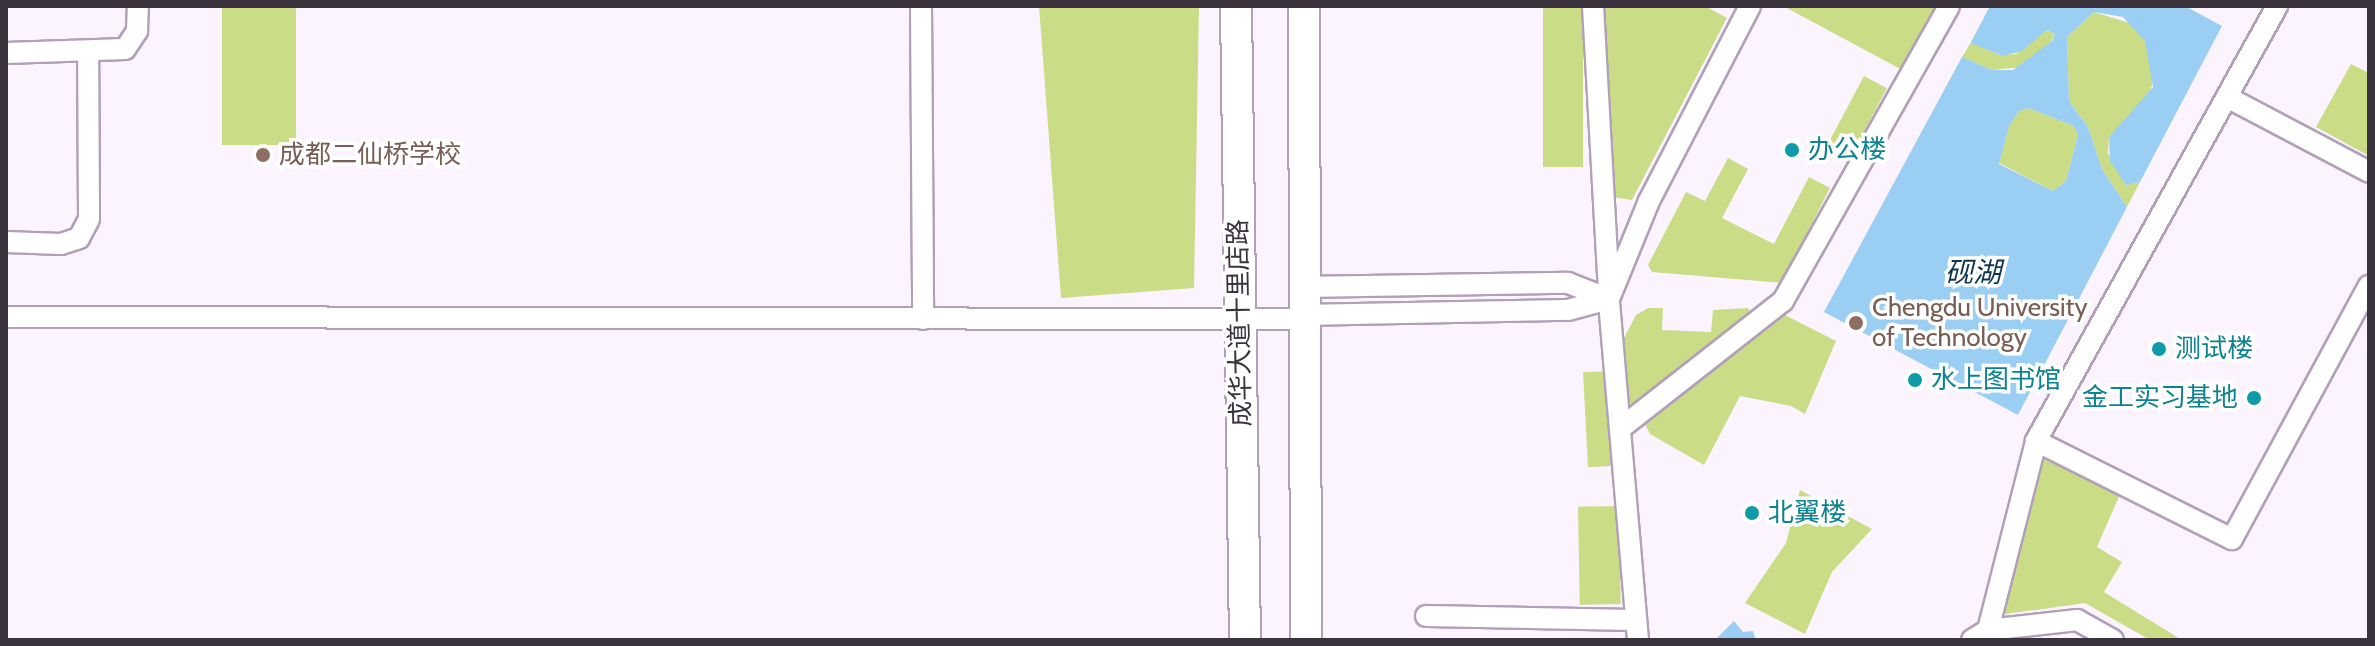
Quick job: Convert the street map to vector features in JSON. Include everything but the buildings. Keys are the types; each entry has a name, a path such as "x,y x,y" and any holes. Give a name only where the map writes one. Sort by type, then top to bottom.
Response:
{"main road":[{"name":"成华大道十里店路","path":"1236,6 1245,640"},
{"path":"1304,6 1301,307 1306,640"}],"street":[{"path":"6,53 88,54 125,49 137,31 138,6"},
{"path":"921,6 923,319"},
{"path":"1426,616 1641,633 1609,299 1593,6"},
{"path":"1609,299 1649,201 1750,6"},
{"path":"1621,428 1783,301 1949,6"},
{"path":"2113,640 2077,620 1980,635 2036,441 2277,6"},
{"path":"6,242 61,244 79,238 89,219 88,54"},
{"path":"2227,97 2369,172"},
{"path":"2036,441 2232,539 2369,286"},
{"path":"6,317 1240,320 1301,307 1568,310 1609,299"}],"green space":[{"path":"222,6 296,6 296,145 222,145"},
{"path":"1039,6 1199,6 1194,288 1061,298"},
{"path":"1543,6 1583,6 1583,167 1543,167"},
{"path":"1600,6 1705,6 1727,18 1632,200 1612,197"},
{"path":"1783,6 1941,6 1906,72"},
{"path":"2094,12 2133,24 2145,41 2155,74 2149,96 2109,137 2108,153 2126,185 2140,182 2127,207 2102,169 2088,127 2069,101 2067,37"},
{"path":"2047,30 2055,34 2047,48 2023,67 1992,70 1962,57 1971,42 1999,55 2016,54"},
{"path":"2351,64 2369,73 2369,156 2316,127"},
{"path":"1864,76 1887,88 1848,161 1825,149"},
{"path":"2028,108 2074,126 2078,135 2066,181 2053,191 1999,163 2009,126 2019,111"},
{"path":"1728,158 1748,169 1722,218 1774,244 1809,177 1830,188 1782,283 1652,272 1648,265 1686,192 1705,201"},
{"path":"1648,308 1663,308 1662,330 1711,332 1713,310 1748,308 1751,314 1632,405 1627,400 1624,338 1636,315"},
{"path":"1783,314 1836,341 1805,414 1791,406 1740,396 1704,465 1650,434 1644,422"},
{"path":"1609,371 1614,466 1588,467 1583,372"},
{"path":"2041,451 2121,492 2097,547 2122,562 2104,592 2182,640 2150,640 2085,603 1999,615"},
{"path":"1800,490 1872,529 1832,572 1805,634 1745,603 1786,543"},
{"path":"1619,506 1621,604 1580,605 1578,507"}],"water":[{"name":"砚湖","path":"1990,6 2185,6 2222,26 2140,182 2126,185 2110,161 2109,137 2153,87 2145,41 2123,17 2094,12 2067,37 2069,101 2088,127 2102,169 2127,207 2018,415 1824,312 1962,57 1992,70 2013,70 2052,41 2055,34 2047,30 2022,51 2003,56 1971,42","holes":["2028,108 2074,126 2078,135 2066,181 2053,191 1999,164 2009,126 2019,111"]},
{"path":"1734,621 1743,632 1753,631 1756,640 1715,640"}],"place":[{"name":"办公楼","path":"1792,150"},
{"name":"成都二仙桥学校","path":"263,155"},
{"name":"Chengdu University of Technology","path":"1856,323"},
{"name":"测试楼","path":"2159,349"},
{"name":"水上图书馆","path":"1915,380"},
{"name":"金工实习基地","path":"2254,398"},
{"name":"北翼楼","path":"1752,513"}]}
